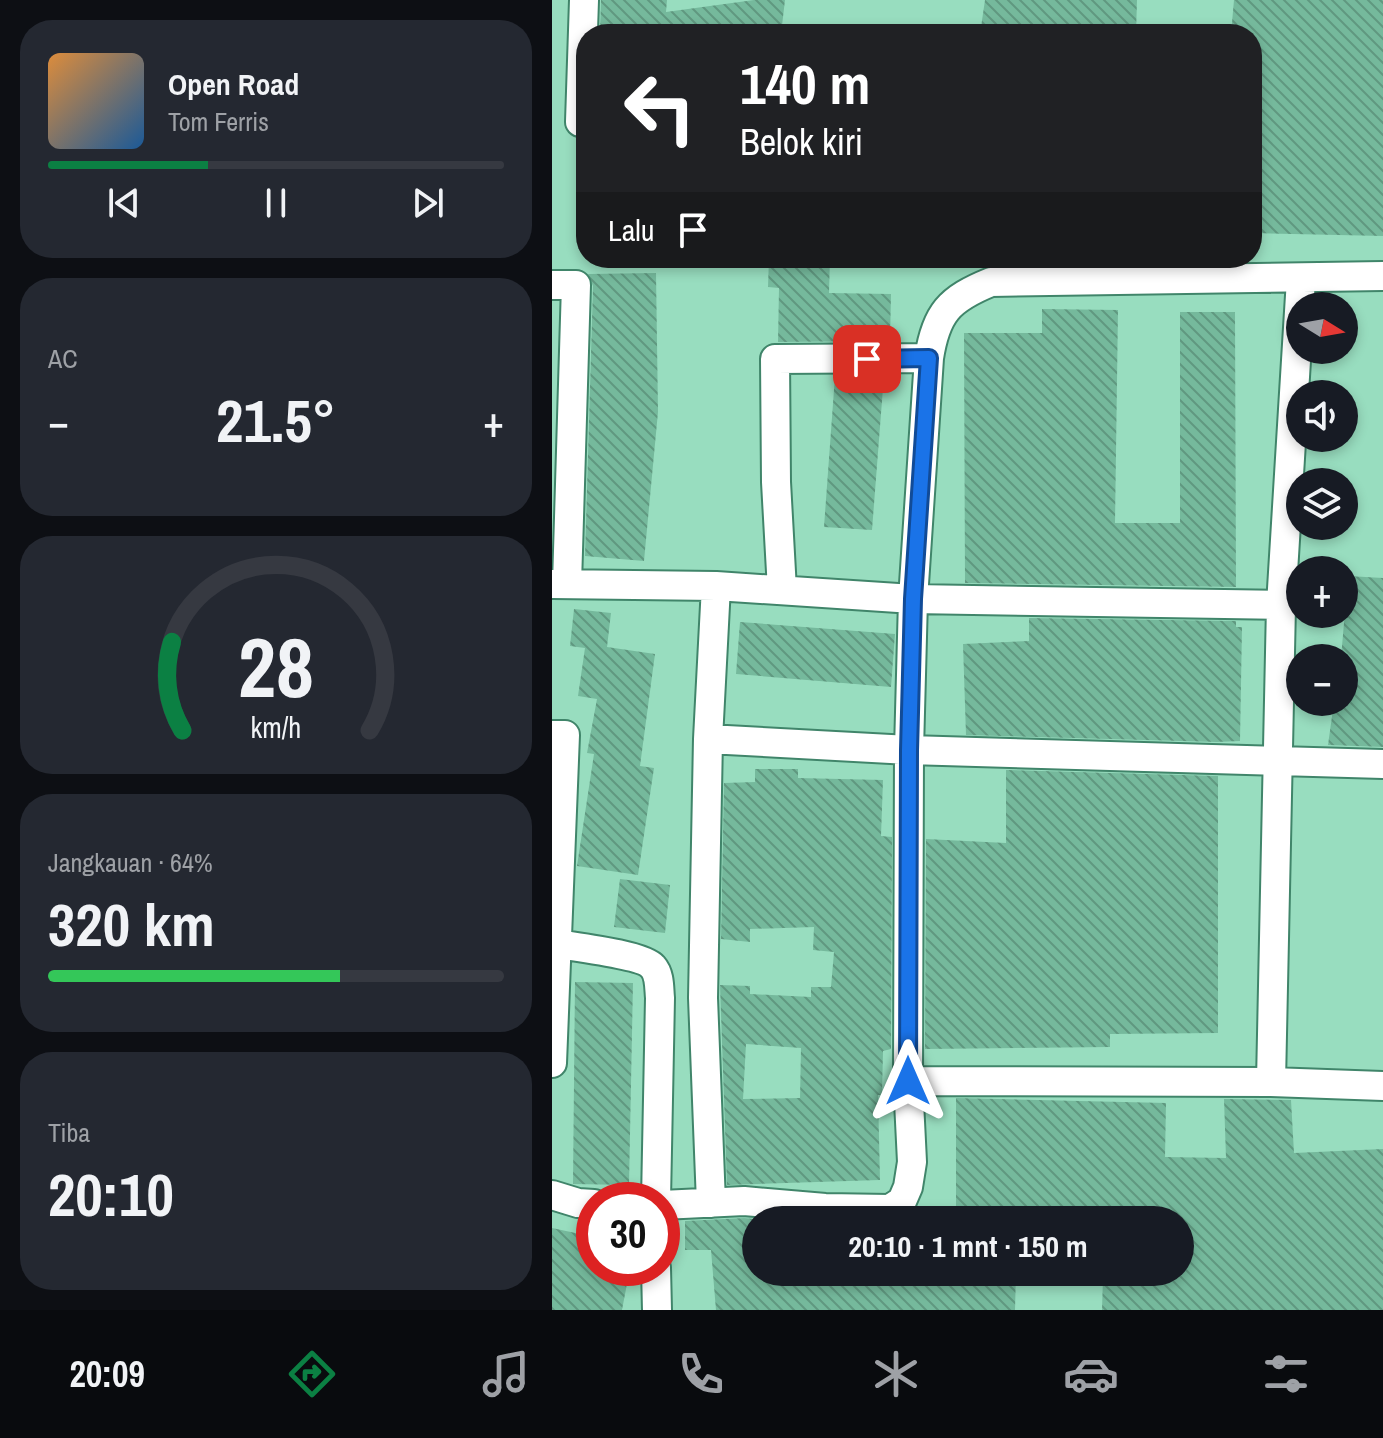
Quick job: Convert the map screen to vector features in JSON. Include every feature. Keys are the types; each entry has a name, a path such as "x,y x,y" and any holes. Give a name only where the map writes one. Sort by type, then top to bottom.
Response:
{"street":[{"path":"583,24 584,0"},
{"path":"681,1203 744,1201 825,1208 890,1209 902,1201 908,1187 912,1162 908,1081 909,750 913,599 929,358 933,331 948,306 968,291 991,282 1383,276"},
{"path":"1271,1082 1281,605 1301,279"},
{"path":"552,285 576,285 560,584 709,586 913,599 1281,605"},
{"path":"782,590 776,482 775,359 929,358"},
{"path":"681,1203 701,998 709,586"},
{"path":"552,735 565,735 552,1063"},
{"path":"708,739 909,750 1383,764"},
{"path":"558,944 648,962 655,968 664,998 681,1203"},
{"path":"664,998 701,998"},
{"path":"908,1081 1271,1082 1383,1086"},
{"path":"552,1195 576,1202"},
{"path":"656,1286 657,1310"}],"building":[{"path":"601,0 667,0 666,12 754,0 785,0 782,24 600,24"},
{"path":"985,0 1137,0 1136,24 981,24"},
{"path":"1234,0 1383,0 1383,236 1262,233 1262,24 1232,24"},
{"path":"769,268 830,268 829,293 891,294 890,341 778,342 779,288 768,287"},
{"path":"656,273 658,412 644,561 585,556 593,286 588,274"},
{"path":"1042,309 1118,310 1115,523 1180,523 1180,312 1235,312 1236,587 965,583 964,333 1042,333"},
{"path":"884,375 872,530 824,527 835,376"},
{"path":"1358,577 1383,578 1383,747 1328,745 1332,716 1358,716 1358,644 1342,644 1344,628 1358,628"},
{"path":"574,609 611,613 607,647 655,654 640,766 654,768 638,875 577,866 594,754 587,753 597,699 578,696 585,648 570,646"},
{"path":"1029,618 1236,621 1236,627 1242,627 1240,741 966,735 963,644 1029,641"},
{"path":"740,622 895,634 891,687 736,674"},
{"path":"755,769 798,769 798,778 883,780 881,836 892,837 891,1049 883,1051 882,1095 878,1095 880,1180 727,1185 720,985 750,986 750,994 811,997 811,987 831,987 834,952 813,950 814,927 750,929 750,942 721,939 724,783 755,782","holes":["746,1044 801,1048 800,1098 743,1099"]},
{"path":"1006,770 1218,776 1218,1033 1110,1034 1110,1047 925,1049 926,839 1006,843"},
{"path":"620,879 670,885 665,933 614,927"},
{"path":"575,982 633,983 629,1182 573,1184"},
{"path":"956,1098 1166,1103 1165,1157 1226,1158 1224,1099 1291,1100 1294,1153 1383,1149 1383,1310 1102,1310 1103,1286 1194,1286 1194,1206 956,1206"},
{"path":"742,1218 742,1286 1016,1286 1015,1310 716,1310 711,1250 685,1250 685,1221"},
{"path":"552,1228 576,1233 576,1286 627,1286 622,1310 552,1310"}],"route":[{"path":"867,359 929,358 913,599 909,750 908,1081"}]}
